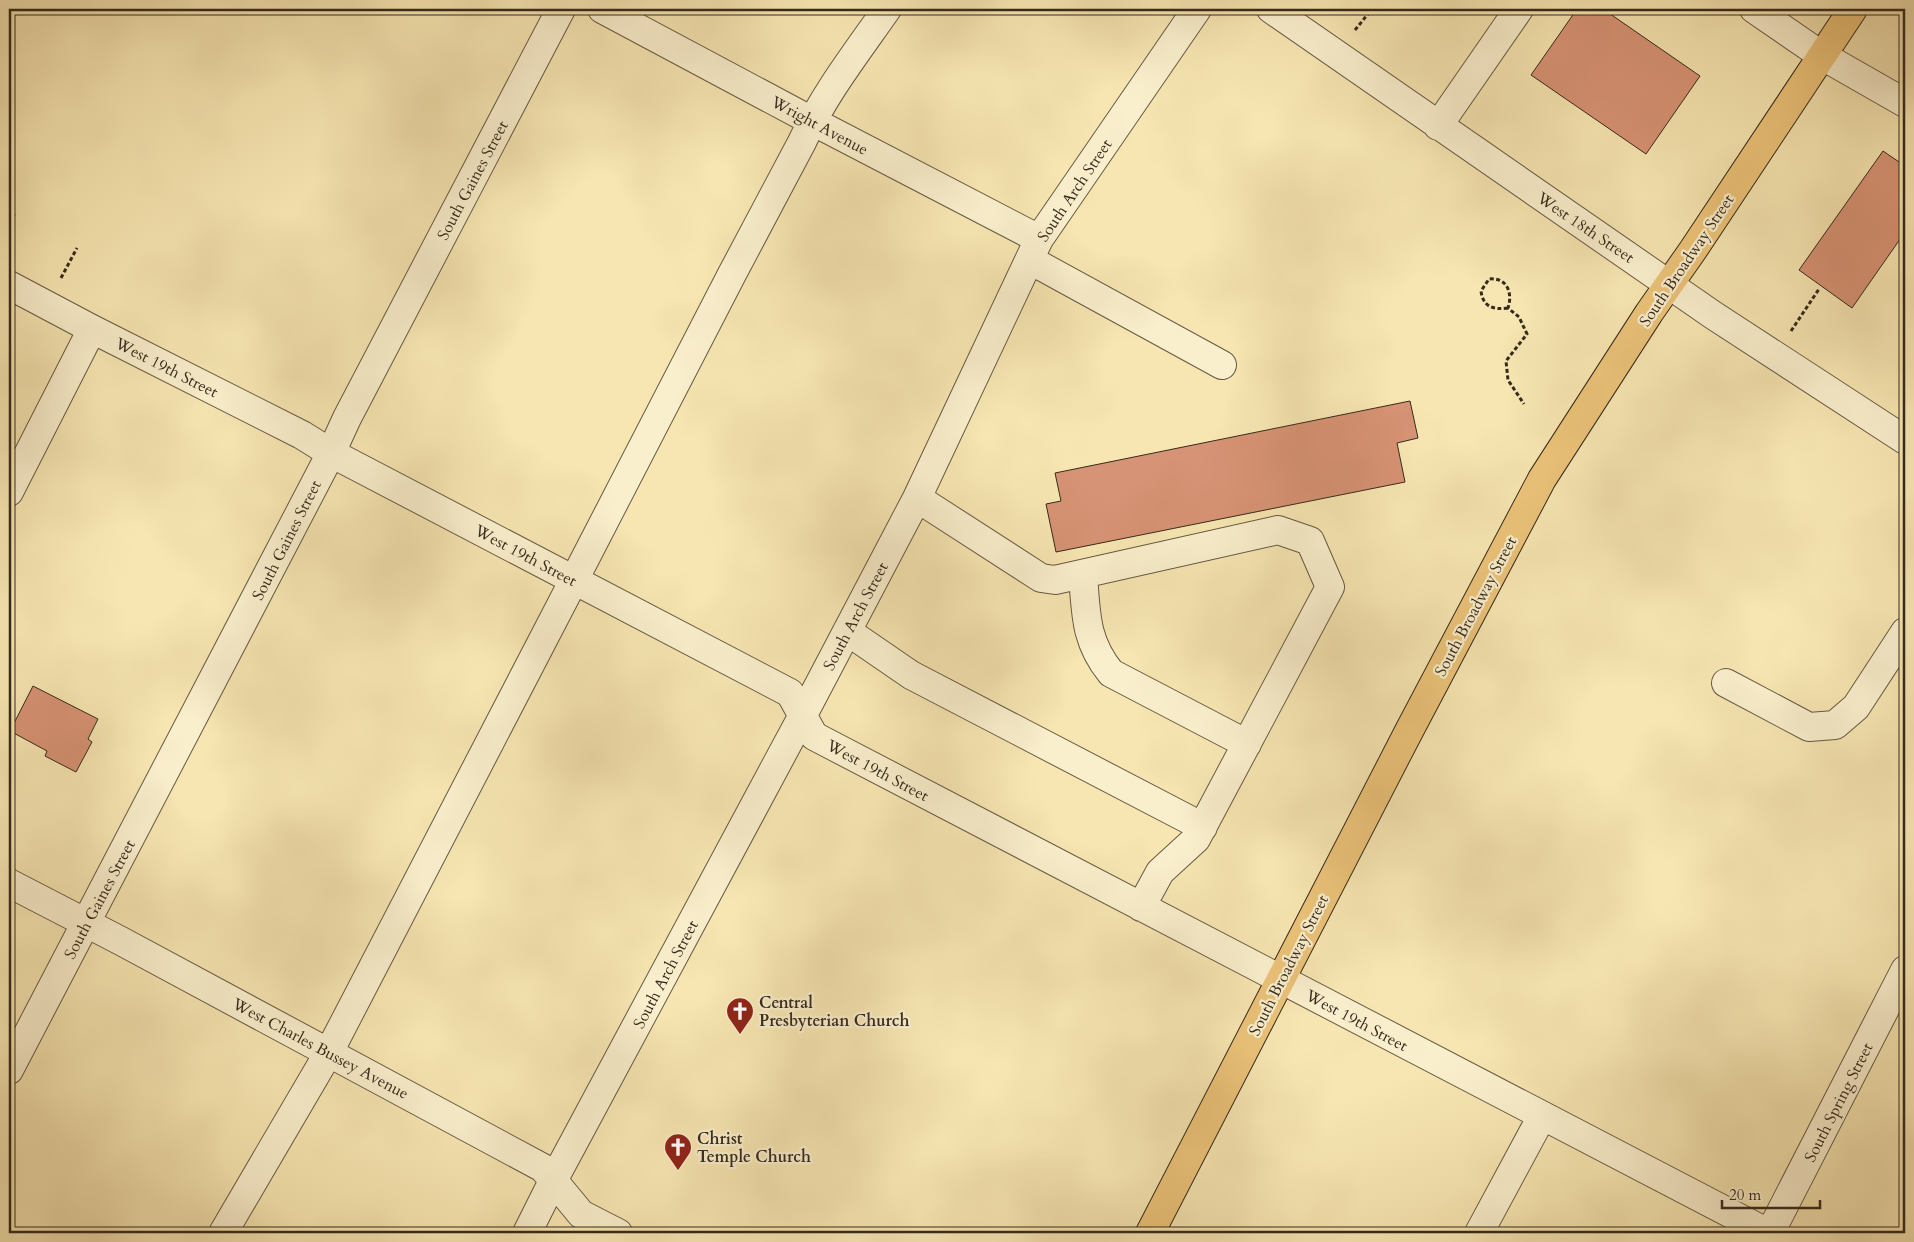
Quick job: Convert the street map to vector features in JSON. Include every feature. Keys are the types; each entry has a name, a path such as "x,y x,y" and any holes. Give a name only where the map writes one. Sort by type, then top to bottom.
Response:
{"main road":[{"name":"South Broadway Street","path":"1150,1233 1542,479 1669,284 1853,9"}],"street":[{"name":"South Gaines Street","path":"9,1070 561,9"},
{"name":"Wright Avenue","path":"602,9 812,121 1034,250 1222,365"},
{"path":"224,1233 328,1052 812,121 887,9"},
{"name":"South Arch Street","path":"527,1233 917,498 1034,250 1197,9"},
{"name":"West 18th Street","path":"1271,9 1775,357 1905,440"},
{"path":"1438,126 1519,9"},
{"path":"1754,9 1822,55 1905,103"},
{"name":"West 19th Street","path":"9,285 92,330 302,435 331,453 790,693 814,736 1769,1233"},
{"path":"9,492 92,330"},
{"path":"917,498 1041,578 1055,580 1278,530 1310,541 1330,587 1196,839 1160,872 1141,907"},
{"path":"1083,574 1086,617 1091,642 1099,659 1111,673 1247,744"},
{"path":"847,631 911,675 1203,827"},
{"path":"1726,683 1809,727 1835,725 1856,707 1905,632"},
{"name":"West Charles Bussey Avenue","path":"9,882 543,1168 581,1214 618,1233"},
{"name":"South Spring Street","path":"1769,1233 1896,1010 1905,970"},
{"path":"1479,1233 1542,1116"}],"path":[{"path":"9,223 15,213"},
{"path":"1508,308 1512,298 1509,289 1499,280 1489,279 1481,291 1482,298 1492,309 1508,308 1519,317 1527,334 1506,361 1508,380 1524,404"},
{"path":"1775,357 1818,289"}],"building":[{"path":"1577,9 1603,9 1700,76 1646,154 1531,75"},
{"path":"1883,151 1905,166 1905,232 1852,308 1799,270"},
{"path":"1410,401 1418,438 1397,443 1405,482 1056,552 1046,504 1061,501 1055,473"},
{"path":"33,686 98,719 88,739 92,742 76,772 45,756 47,751 10,731"}],"place":[{"name":"Central Presbyterian Church","path":"740,1035"},
{"name":"Christ Temple Church","path":"678,1171"}]}
